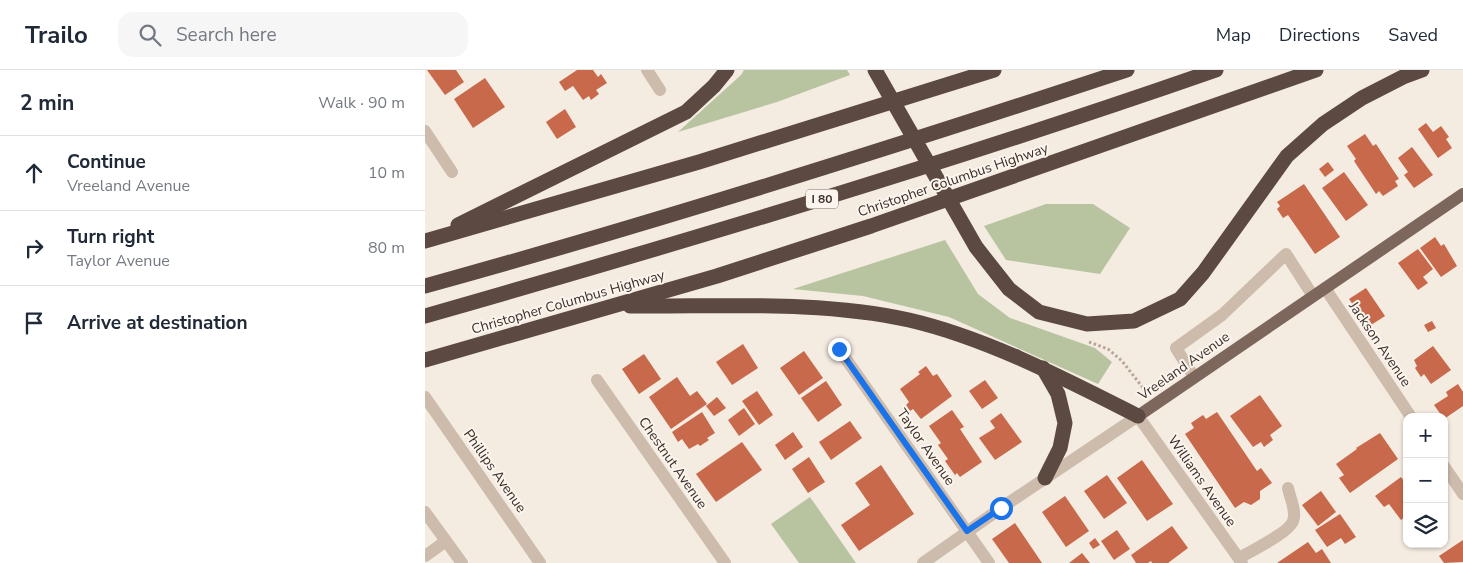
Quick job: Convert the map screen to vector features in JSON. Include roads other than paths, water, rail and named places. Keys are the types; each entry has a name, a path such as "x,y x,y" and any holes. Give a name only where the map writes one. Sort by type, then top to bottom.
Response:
{"highway":[{"path":"425,241 686,112 714,86 727,70"},
{"path":"875,70 976,247 1009,289 1039,312 1087,324 1134,321 1180,299 1203,273 1287,156 1323,124 1362,98 1403,77 1422,70"},
{"path":"425,241 699,162 994,70"},
{"name":"I 80","path":"425,286 731,198 968,123 1127,70"},
{"name":"Christopher Columbus Highway","path":"425,316 764,217 993,145 1216,70"},
{"name":"Christopher Columbus Highway","path":"425,360 717,276 871,226 1316,70"},
{"path":"613,306 789,307 851,310 910,320 963,336 1043,368 1138,416"},
{"path":"1043,368 1058,394 1065,423 1060,448 1045,478"}],"main road":[{"name":"Vreeland Avenue","path":"1138,416 1463,194"}],"street":[{"path":"647,70 660,90"},
{"path":"425,131 452,172"},
{"path":"1194,377 1176,348 1222,315 1286,254 1313,296"},
{"name":"Jackson Avenue","path":"1325,288 1408,413"},
{"name":"Taylor Avenue","path":"839,349 989,563"},
{"name":"Chestnut Avenue","path":"597,380 725,563"},
{"name":"Phillips Avenue","path":"425,397 540,563"},
{"name":"Vreeland Avenue","path":"923,563 967,531 1138,416"},
{"name":"Williams Avenue","path":"1138,416 1240,561"},
{"path":"1448,472 1463,494"},
{"path":"1240,561 1285,531 1293,523 1294,513 1288,488"},
{"path":"425,512 462,563"},
{"path":"425,556 446,541"}]}
